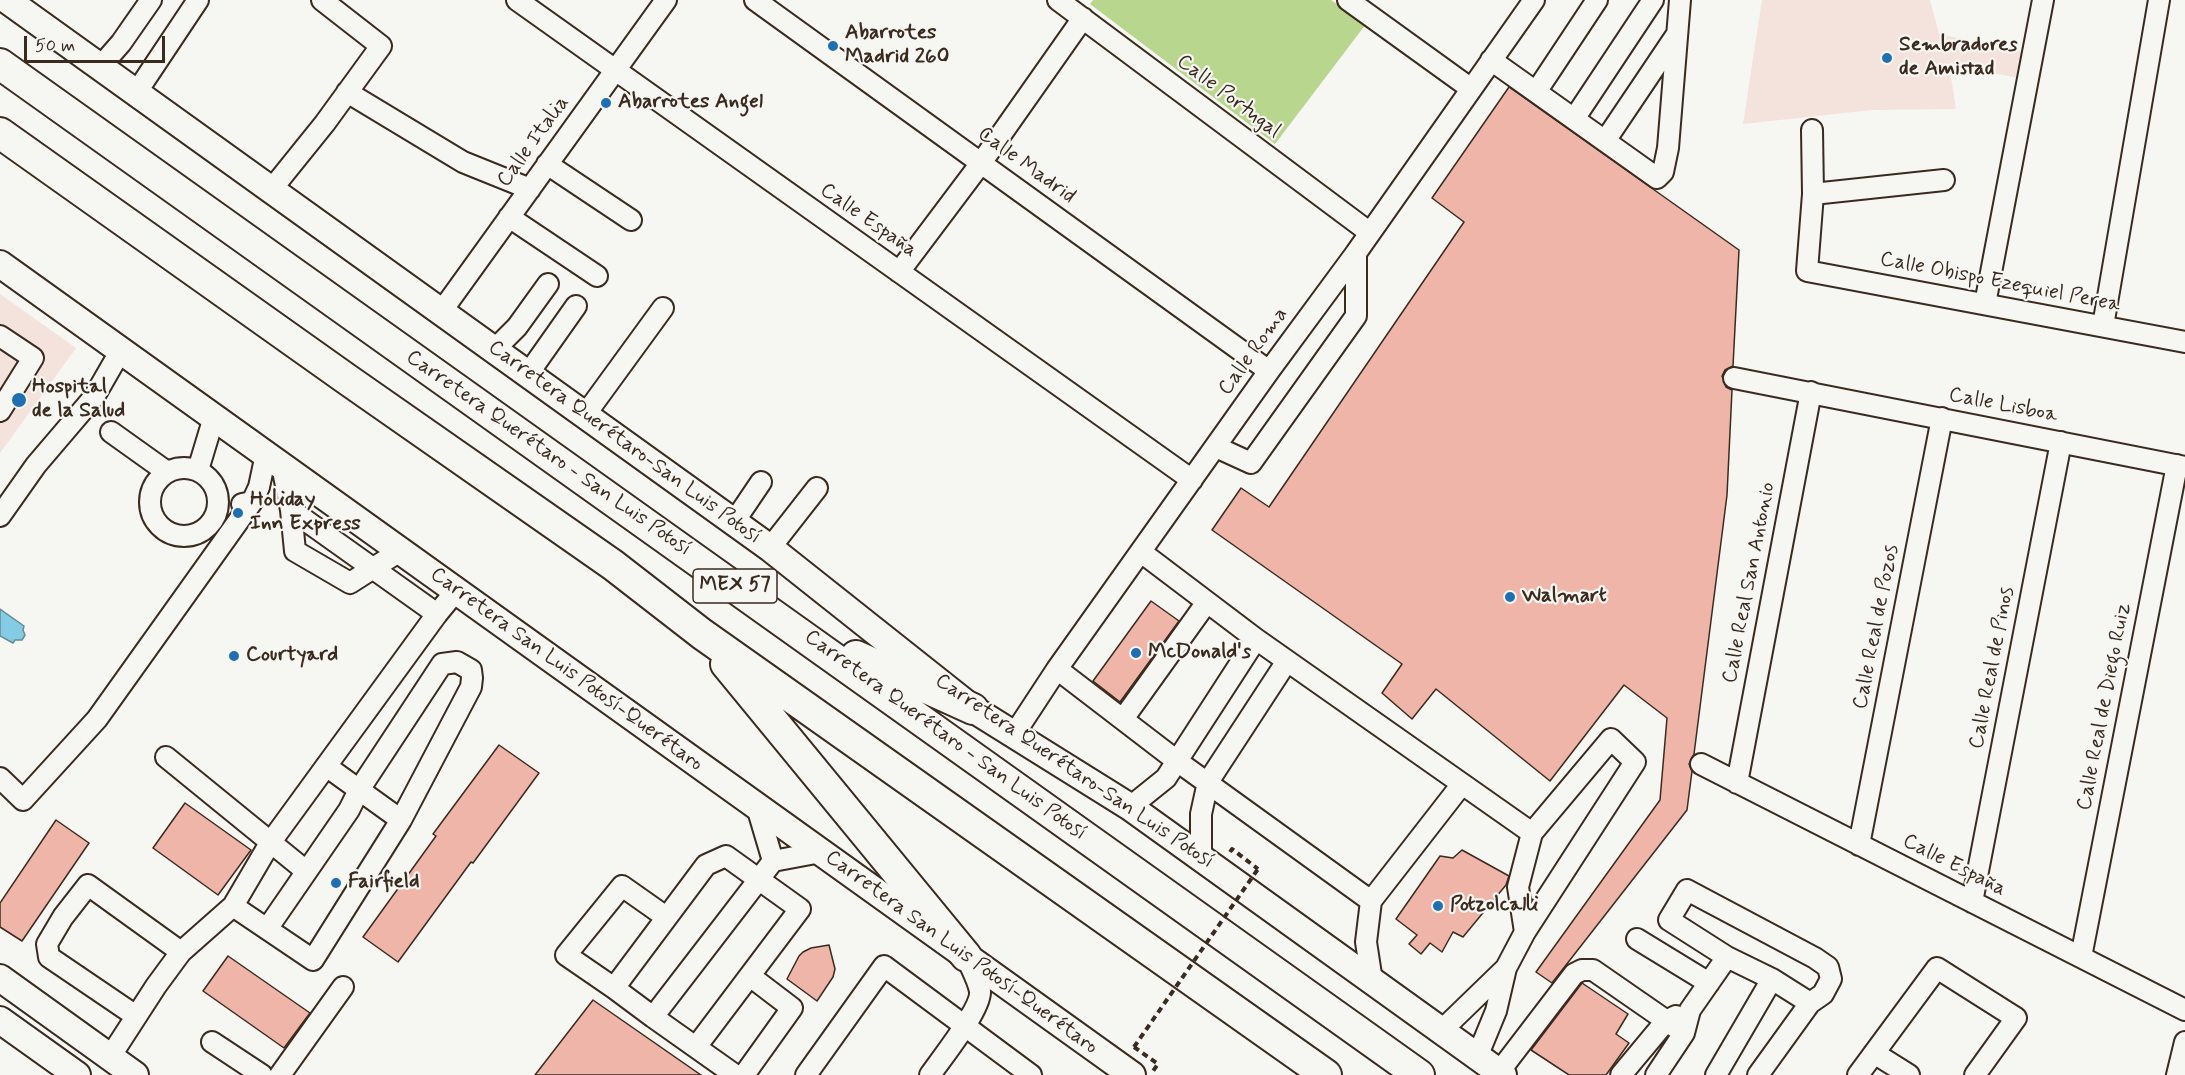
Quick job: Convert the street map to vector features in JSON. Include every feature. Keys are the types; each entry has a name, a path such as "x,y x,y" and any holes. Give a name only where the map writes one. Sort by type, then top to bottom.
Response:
{"highway":[{"name":"Carretera Querétaro - San Luis Potosí","path":"0,64 792,626 1419,1075"},
{"name":"MEX 57","path":"10,140 338,374 613,565 702,634 1326,1075"},
{"path":"792,626 973,709"},
{"path":"702,634 966,956"}],"main road":[{"name":"Carretera Querétaro-San Luis Potosí","path":"7,0 770,548 973,709 1015,733 1130,807 1501,1074"},
{"name":"Carretera San Luis Potosí-Querétaro","path":"0,264 1132,1075"},
{"path":"0,978 135,1075"},
{"path":"0,1020 77,1075"}],"street":[{"path":"100,67 121,44 151,0"},
{"path":"136,93 198,0"},
{"path":"271,190 381,46 322,0"},
{"name":"Calle España","path":"517,0 1192,480"},
{"name":"Calle Italia","path":"441,312 666,0"},
{"name":"Calle Madrid","path":"754,0 1269,371"},
{"name":"Calle Portugal","path":"1058,0 1369,232"},
{"path":"1348,0 1470,88"},
{"name":"Calle Roma","path":"1015,733 1057,669 1356,253 1534,0"},
{"path":"1536,92 1597,0"},
{"path":"1574,119 1653,0"},
{"path":"1491,60 1657,178 1663,172 1668,148 1680,0"},
{"path":"1985,304 2043,0"},
{"path":"2103,326 2159,0"},
{"path":"899,272 981,163 1083,18"},
{"path":"1605,141 1677,33"},
{"path":"347,92 463,162 530,189"},
{"path":"1812,130 1813,194 1944,180"},
{"path":"547,164 631,220"},
{"name":"Calle Obispo Ezequiel Perea","path":"1813,194 1807,271 2185,342"},
{"path":"510,217 597,276"},
{"path":"1216,447 1251,463 1356,316 1356,253"},
{"path":"494,350 517,327 548,284"},
{"path":"528,374 576,306"},
{"path":"585,415 663,308"},
{"path":"0,336 33,358 0,411"},
{"path":"0,516 36,465 94,397 121,350"},
{"name":"Calle Lisboa","path":"1734,378 2181,466"},
{"name":"Calle Real San Antonio","path":"1737,783 1811,392"},
{"path":"198,470 214,417"},
{"name":"Calle Real de Pozos","path":"1859,845 1941,418"},
{"path":"111,432 167,472"},
{"name":"Calle Real de Pinos","path":"1972,902 2061,442"},
{"path":"0,778 23,800 97,719 252,502 274,460"},
{"path":"274,460 291,510 295,551 350,583 400,551"},
{"name":"Calle Real de Diego Ruiz","path":"2081,957 2181,466"},
{"path":"177,468 198,470 214,485 218,495 218,506 210,525 197,534 179,536 168,533 153,519 149,508 152,487 158,478 177,468"},
{"path":"734,522 761,482"},
{"path":"770,548 817,488"},
{"path":"218,506 236,506 252,502"},
{"path":"291,510 437,614"},
{"path":"311,560 327,536"},
{"path":"1141,552 1256,639 1532,833"},
{"path":"110,1058 181,952 233,906 270,843 456,591"},
{"path":"1123,719 1207,602"},
{"path":"1130,807 1166,778 1256,639"},
{"path":"1201,858 1201,814 1208,782 1287,661"},
{"path":"233,906 267,929 313,960 401,820 471,687 471,670 457,662 442,664 359,790 349,810 267,929"},
{"path":"1057,669 1177,762 1371,901"},
{"path":"1477,1057 1496,1011 1506,968 1525,932 1635,762 1611,739 1532,833 1518,886 1525,932"},
{"path":"166,758 306,871"},
{"name":"Calle España","path":"1701,764 2185,1010"},
{"path":"326,766 401,820"},
{"path":"1372,981 1366,942 1371,901 1462,784"},
{"path":"757,807 773,861"},
{"path":"653,1017 773,861 821,852"},
{"path":"614,988 706,865 726,856 800,909 696,1047"},
{"path":"136,1016 49,957 47,944 63,917 88,885 181,952"},
{"path":"666,916 622,886 566,955 735,1075"},
{"path":"1758,1075 1810,1003 1823,994 1831,979 1828,967 1687,890 1669,920 1727,957 1772,979 1810,1003"},
{"path":"1637,939 1709,983"},
{"path":"930,1075 965,1025 978,1001 980,991 966,956"},
{"path":"1656,1075 1684,1034 1690,1010 1727,957"},
{"path":"807,1075 884,966 1031,1075"},
{"path":"1441,1031 1506,968"},
{"path":"1858,1075 1937,968 2016,1018 1975,1075"},
{"path":"1501,1074 1574,974 1582,970 1593,970 1684,1034"},
{"path":"744,1075 792,1008 750,976"},
{"path":"1716,1075 1772,979"},
{"path":"280,1075 343,987"},
{"path":"1621,1075 1666,1021 1690,1010"},
{"path":"212,1042 262,1075"},
{"path":"2177,1075 2185,1042"},
{"path":"1874,1053 1908,1075"}],"path":[{"path":"1158,1064 1134,1047 1258,869 1233,849"}],"shaded area":[{"name":"Sembradores de Amistad","path":"1762,0 1930,0 1939,34 2022,52 2019,78 1949,65 1956,109 1871,110 1743,124"},
{"name":"Hospital de la Salud","path":"0,294 76,348 0,453"}],"green space":[{"path":"1093,0 1331,0 1366,24 1275,144 1090,4"}],"water":[{"path":"0,609 24,626 25,635 22,640 15,640 13,643 0,636"}],"building":[{"name":"Walmart","path":"1509,87 1739,250 1733,366 1725,370 1722,376 1726,387 1732,390 1727,495 1694,754 1689,764 1692,771 1687,810 1552,983 1536,972 1660,800 1667,718 1624,685 1550,781 1436,689 1412,719 1382,693 1402,664 1212,530 1241,488 1269,507 1464,222 1432,198"},
{"name":"McDonald's","path":"1151,601 1179,621 1120,702 1093,681"},
{"path":"499,745 539,773 398,962 363,937 436,836 433,834"},
{"path":"185,803 251,850 218,895 153,848"},
{"path":"56,820 89,843 22,941 0,927 0,903"},
{"name":"Potzolcalli","path":"1462,850 1509,876 1506,885 1463,937 1453,932 1442,952 1430,943 1421,954 1409,944 1417,935 1396,919 1440,856 1453,858"},
{"path":"829,945 835,969 833,977 817,1001 787,979 803,952"},
{"path":"228,956 310,1013 284,1048 203,991"},
{"path":"1582,983 1628,1014 1616,1034 1629,1043 1606,1075 1569,1075 1531,1050"},
{"path":"593,1000 701,1075 535,1075"}],"place":[{"name":"Abarrotes Madrid 260","path":"833,46"},
{"name":"Sembradores de Amistad","path":"1887,58"},
{"name":"Abarrotes Angel","path":"606,103"},
{"name":"Hospital de la Salud","path":"19,400"},
{"name":"Holiday Inn Express","path":"238,513"},
{"name":"Walmart","path":"1510,597"},
{"name":"McDonald's","path":"1136,653"},
{"name":"Courtyard","path":"234,656"},
{"name":"Fairfield","path":"336,883"},
{"name":"Potzolcalli","path":"1438,906"}]}
